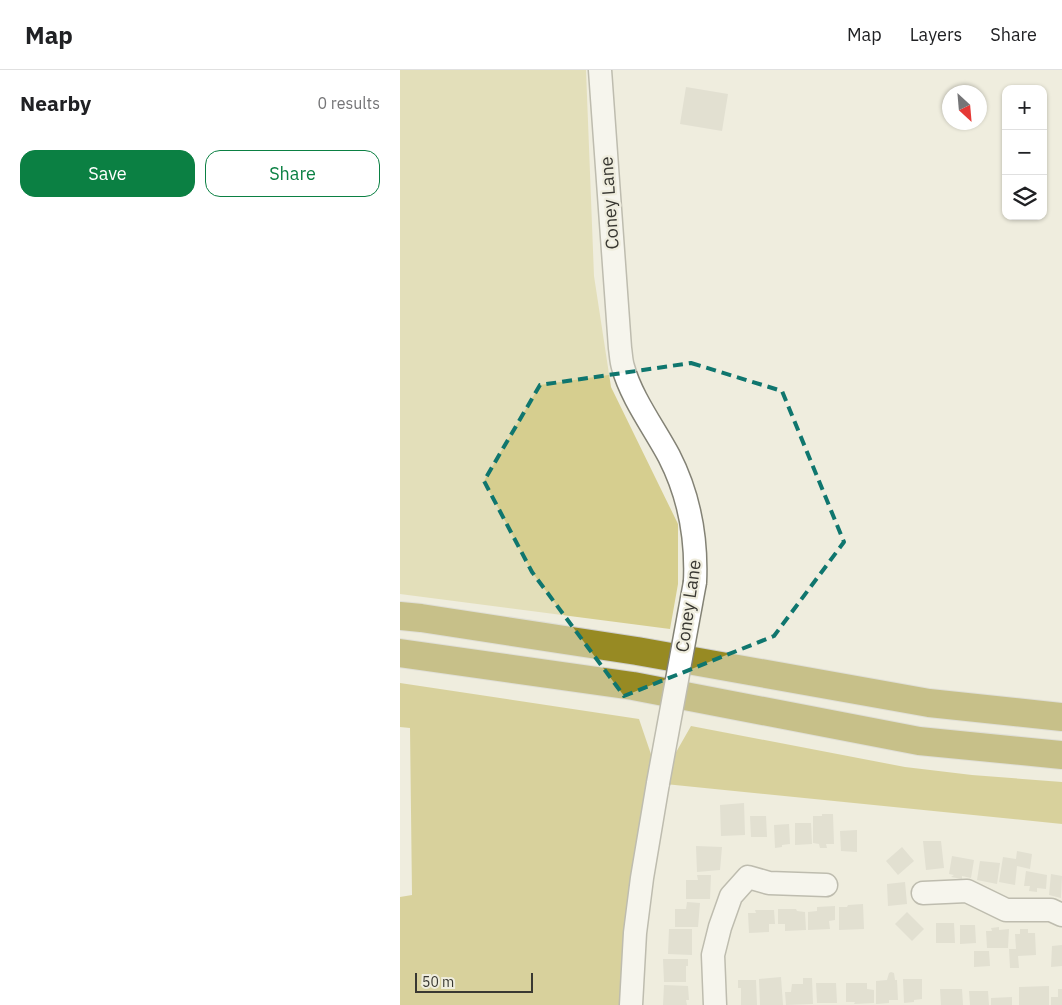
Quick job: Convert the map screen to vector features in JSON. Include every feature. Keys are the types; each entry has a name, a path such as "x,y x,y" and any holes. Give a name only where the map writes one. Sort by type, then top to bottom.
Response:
{"highway":[{"path":"400,616 638,651 929,703 1062,717"},
{"path":"400,653 634,686 919,741 1062,755"}],"street":[{"name":"Coney Lane","path":"600,70 620,348 623,367 638,402 683,486 688,502 695,542 695,582 658,783 634,932 631,1005"},
{"path":"715,1005 713,955 720,927 731,896 748,877 769,883 826,884"},
{"path":"923,893 967,891 1006,910 1051,910 1062,916"}],"highlighted area":[{"path":"691,363 782,391 844,542 774,636 624,696 532,572 484,481 540,385"}],"shaded area":[{"path":"400,70 586,70 594,276 611,387 678,524 678,584 670,629 400,594"},
{"path":"400,683 639,719 655,766 625,1005 400,1005 400,897 412,895 410,728 400,727"},
{"path":"691,726 905,767 972,775 1062,782 1062,824 665,784 667,768"}],"building":[{"path":"686,87 728,94 722,131 680,124"},
{"path":"744,803 745,835 721,836 720,805"},
{"path":"822,814 833,814 834,844 826,844 827,848 820,848 819,844 813,843 813,816 822,816"},
{"path":"750,816 766,816 767,837 751,837"},
{"path":"795,823 811,823 812,844 795,845"},
{"path":"789,824 790,844 775,848 774,825"},
{"path":"857,830 857,852 841,851 840,831"},
{"path":"923,841 941,841 944,868 926,870"},
{"path":"696,846 722,847 720,870 697,872"},
{"path":"902,847 914,861 898,875 886,861"},
{"path":"1017,851 1032,854 1030,869 1017,866 1015,885 999,882 1003,857 1016,859"},
{"path":"952,856 974,860 971,878 962,876 962,879 951,877 954,875 949,874"},
{"path":"980,861 1000,863 997,884 977,880"},
{"path":"1026,871 1047,875 1046,889 1037,888 1037,892 1029,891 1030,886 1024,886"},
{"path":"1051,874 1062,876 1061,898 1049,895"},
{"path":"697,875 711,875 710,899 686,899 686,880 698,880"},
{"path":"905,882 907,904 888,906 887,884"},
{"path":"687,902 700,903 698,927 675,927 675,909 686,909"},
{"path":"863,904 864,929 839,930 839,907"},
{"path":"835,906 835,920 829,921 830,929 808,930 808,912 817,911 817,907"},
{"path":"778,909 796,909 797,911 805,912 806,930 785,931 785,924 778,924"},
{"path":"755,910 774,910 775,924 769,924 769,932 749,933 748,913 756,913"},
{"path":"907,912 924,929 912,941 895,924"},
{"path":"936,923 954,923 955,943 936,943"},
{"path":"960,925 975,925 976,943 960,944"},
{"path":"999,927 999,930 1009,929 1008,948 987,948 986,931 992,931 991,928"},
{"path":"669,929 692,929 692,955 668,954"},
{"path":"1020,929 1028,929 1028,933 1035,933 1036,955 1018,956 1019,968 1010,968 1009,949 1016,949 1015,934 1020,934"},
{"path":"1062,945 1062,966 1051,967 1052,946"},
{"path":"974,951 989,951 990,966 974,967"},
{"path":"663,959 688,959 686,982 664,982"},
{"path":"891,972 894,973 895,980 897,980 898,1000 889,1000 889,1003 876,1004 876,981 887,980"},
{"path":"781,977 783,1005 760,1005 759,979"},
{"path":"803,978 812,978 813,1004 786,1005 785,992 791,992 792,984 803,984"},
{"path":"903,979 922,979 922,999 904,1003"},
{"path":"738,980 756,980 757,1005 741,1005 741,988 738,988"},
{"path":"816,983 836,983 837,1003 817,1003"},
{"path":"846,983 867,983 867,989 874,990 874,1003 854,1004 855,1002 846,1002"},
{"path":"664,985 688,986 689,1000 686,1000 687,1005 663,1005"},
{"path":"1049,986 1049,1005 1019,1005 1019,987"},
{"path":"940,989 962,989 963,1005 941,1005"},
{"path":"1058,989 1062,989 1062,1005 1051,1005 1051,997 1058,997"},
{"path":"969,991 988,991 989,1005 970,1005"},
{"path":"1012,997 1012,1005 991,1005 991,998"}]}
